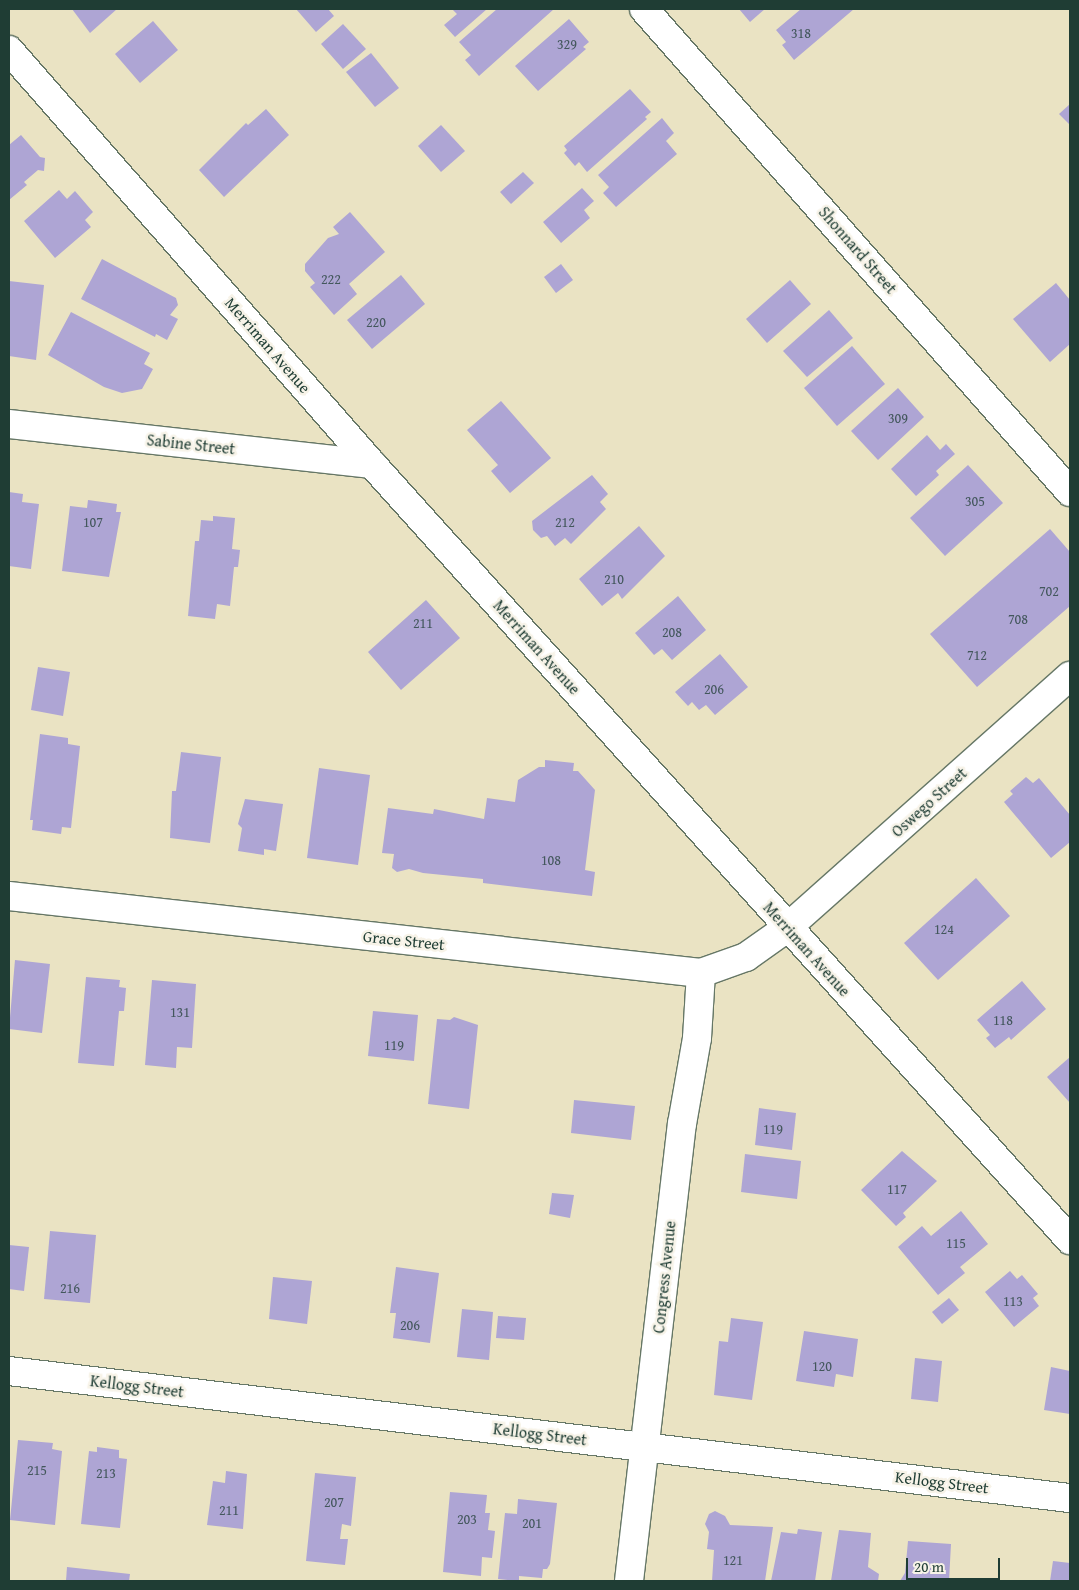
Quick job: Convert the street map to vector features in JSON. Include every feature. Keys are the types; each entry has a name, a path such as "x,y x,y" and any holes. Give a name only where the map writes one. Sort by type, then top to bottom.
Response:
{"street":[{"name":"Shonnard Street","path":"644,9 1070,492"},
{"name":"Merriman Avenue","path":"9,50 372,464 787,928 1070,1240"},
{"name":"Sabine Street","path":"9,424 372,464"},
{"name":"Oswego Street","path":"787,928 1070,676"},
{"name":"Grace Street","path":"9,896 701,973 746,957 787,928"},
{"name":"Congress Avenue","path":"629,1581 682,1124 697,1038 701,973"},
{"name":"Kellogg Street","path":"9,1371 1070,1498"}],"building":[{"path":"72,9 117,9 90,33"},
{"path":"296,9 328,9 334,16 316,32"},
{"path":"452,9 487,9 455,37 444,25 457,14"},
{"path":"497,9 554,9 479,76 465,60 471,55 459,42"},
{"path":"739,9 765,9 750,22"},
{"path":"801,9 854,9 794,60 782,45 786,42 776,30"},
{"path":"569,19 589,42 583,47 586,49 538,91 515,66"},
{"path":"153,21 178,50 140,83 115,54"},
{"path":"343,24 366,49 343,69 321,44"},
{"path":"371,53 399,88 375,107 346,72"},
{"path":"630,89 651,112 645,117 647,119 587,172 579,162 575,166 564,153 567,150 564,146"},
{"path":"1070,104 1070,125 1059,114"},
{"path":"266,109 289,135 224,197 199,170 246,123 248,125"},
{"path":"662,118 674,133 666,141 677,154 616,207 603,193 609,187 598,175"},
{"path":"441,125 465,151 441,172 418,146"},
{"path":"21,135 40,157 45,158 44,171 38,170 24,182 27,185 9,200 9,145"},
{"path":"523,172 534,183 511,204 500,192"},
{"path":"582,188 594,201 584,210 590,218 561,243 543,222"},
{"path":"59,190 67,199 75,191 93,212 85,220 91,227 55,258 24,221"},
{"path":"350,212 385,252 349,284 357,294 334,315 310,287 315,283 305,271 305,264 328,238 339,234 333,227"},
{"path":"102,259 176,298 178,305 170,315 178,319 167,340 156,334 155,337 81,299"},
{"path":"561,264 573,280 556,293 544,277"},
{"path":"401,275 425,304 372,349 347,320"},
{"path":"790,280 811,304 767,343 746,319"},
{"path":"9,281 44,285 36,360 9,356"},
{"path":"1056,283 1070,300 1070,344 1050,362 1013,319"},
{"path":"829,310 853,338 807,377 783,351"},
{"path":"71,312 150,353 144,364 153,369 142,389 122,393 104,387 48,355"},
{"path":"852,346 885,384 837,426 804,388"},
{"path":"898,388 924,417 878,460 851,431"},
{"path":"501,401 551,458 510,493 491,471 498,465 467,430"},
{"path":"927,435 940,450 946,444 955,454 936,471 939,475 916,496 891,469"},
{"path":"968,465 1003,503 945,556 910,518"},
{"path":"592,475 608,494 600,502 606,509 571,544 565,538 555,546 547,536 541,538 533,530 532,521"},
{"path":"9,492 23,494 22,502 39,504 31,569 9,566"},
{"path":"88,500 117,504 116,512 121,512 109,577 62,571 70,506 87,508"},
{"path":"213,516 235,518 232,549 240,550 238,567 234,567 230,606 217,604 215,619 188,616 195,541 199,541 201,520 213,521"},
{"path":"639,526 665,556 622,599 618,593 602,606 579,579"},
{"path":"1050,529 1070,552 1070,606 977,687 930,634"},
{"path":"678,596 706,630 672,660 662,649 654,655 635,633"},
{"path":"426,600 460,638 401,690 368,652"},
{"path":"720,654 748,687 715,715 706,705 699,710 692,702 688,706 675,692"},
{"path":"38,667 70,672 63,716 31,710"},
{"path":"40,734 68,738 68,744 80,746 71,828 62,827 61,834 32,830 33,820 30,820"},
{"path":"181,752 221,757 210,843 170,838 172,791 176,791"},
{"path":"545,760 574,763 573,771 578,771 595,790 585,870 595,872 592,896 483,883 483,879 423,873 409,869 397,872 392,868 394,854 382,853 388,808 433,814 434,809 484,819 487,798 515,802 518,780 539,767 545,767"},
{"path":"319,768 370,775 358,865 307,858"},
{"path":"1026,777 1033,783 1039,778 1070,815 1070,842 1051,858 1004,802 1013,794 1010,791"},
{"path":"245,799 283,804 276,851 264,849 264,855 238,851 242,828 238,824"},
{"path":"976,878 1010,916 938,980 904,943"},
{"path":"15,960 50,964 42,1033 9,1029"},
{"path":"86,977 120,980 119,987 126,988 124,1011 119,1011 114,1066 78,1063"},
{"path":"152,980 196,984 192,1048 177,1047 176,1068 145,1065"},
{"path":"1022,981 1046,1009 1011,1040 1009,1037 995,1048 986,1038 990,1035 977,1020"},
{"path":"373,1011 418,1015 414,1061 368,1056"},
{"path":"454,1017 478,1025 469,1109 428,1104 437,1019 450,1020"},
{"path":"1070,1057 1070,1103 1047,1077"},
{"path":"574,1100 635,1106 631,1140 571,1133"},
{"path":"759,1108 796,1113 792,1150 755,1145"},
{"path":"902,1151 937,1181 903,1213 906,1217 896,1226 861,1190"},
{"path":"745,1154 801,1161 797,1199 741,1192"},
{"path":"552,1193 574,1195 570,1218 549,1214"},
{"path":"961,1211 988,1244 960,1267 965,1273 938,1295 898,1247 922,1226 931,1236"},
{"path":"50,1231 96,1235 90,1303 44,1299"},
{"path":"9,1245 29,1247 24,1291 9,1289"},
{"path":"396,1267 439,1273 430,1343 393,1338 396,1313 390,1313"},
{"path":"1010,1271 1017,1279 1022,1275 1038,1294 1033,1298 1039,1306 1014,1327 985,1292"},
{"path":"273,1277 312,1281 307,1324 269,1319"},
{"path":"949,1298 959,1310 942,1324 932,1312"},
{"path":"462,1309 493,1312 489,1360 457,1357"},
{"path":"498,1316 526,1318 524,1340 496,1338"},
{"path":"731,1318 763,1322 752,1400 714,1395 719,1341 728,1342"},
{"path":"804,1331 858,1339 853,1377 836,1374 834,1387 796,1381"},
{"path":"915,1358 942,1361 938,1402 911,1399"},
{"path":"1051,1367 1070,1371 1070,1414 1044,1410"},
{"path":"18,1440 53,1443 52,1449 62,1451 55,1525 10,1520"},
{"path":"97,1447 119,1450 119,1458 127,1459 120,1528 81,1524 89,1451 97,1452"},
{"path":"226,1471 247,1474 243,1529 207,1525 213,1481 225,1483"},
{"path":"315,1473 356,1477 351,1526 342,1524 340,1539 348,1539 345,1565 306,1561"},
{"path":"450,1492 487,1495 485,1513 490,1513 488,1530 495,1531 492,1558 482,1557 481,1576 443,1572"},
{"path":"518,1499 557,1503 550,1564 547,1569 543,1569 542,1578 519,1576 519,1581 498,1579 505,1513 517,1514"},
{"path":"715,1511 725,1516 730,1525 773,1527 765,1581 712,1581 714,1550 707,1549 709,1532 705,1524 709,1514"},
{"path":"798,1529 822,1532 815,1581 771,1581 781,1532 797,1534"},
{"path":"839,1530 871,1533 868,1567 879,1574 878,1581 831,1581"},
{"path":"908,1541 951,1544 949,1581 900,1581 905,1573"},
{"path":"1053,1561 1070,1563 1070,1581 1050,1581"},
{"path":"67,1567 130,1574 129,1581 66,1581"}]}
